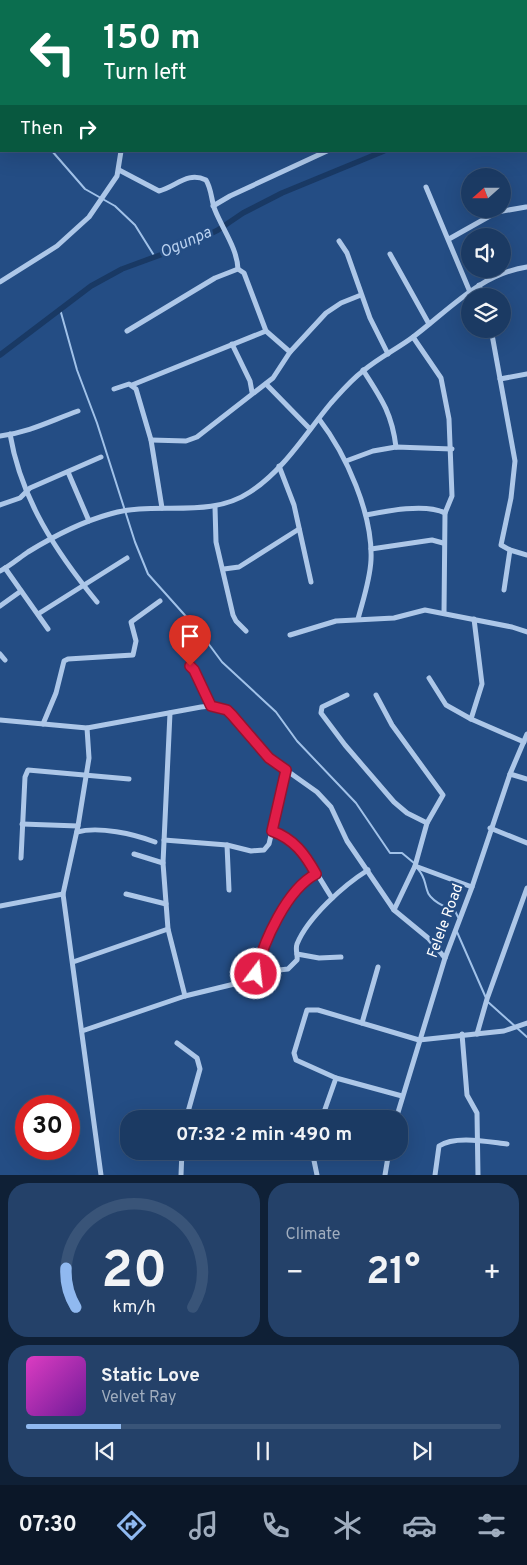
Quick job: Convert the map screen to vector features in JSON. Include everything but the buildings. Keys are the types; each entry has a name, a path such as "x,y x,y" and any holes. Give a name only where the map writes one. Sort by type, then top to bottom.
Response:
{"street":[{"path":"0,282 72,234 112,186 119,170 121,152"},
{"path":"214,208 230,196 326,152"},
{"path":"119,170 159,191 184,178 201,178 210,186 214,208 233,248 238,269 244,273 266,330 290,352"},
{"path":"426,187 468,288"},
{"path":"449,239 497,212 526,207"},
{"path":"339,241 347,253 361,295 388,354"},
{"path":"390,254 429,324"},
{"path":"475,288 495,275 527,267"},
{"path":"127,331 215,278 238,269"},
{"path":"151,440 192,440 252,392 266,384 290,352 326,314 341,303 361,295"},
{"path":"48,629 21,591 2,570 51,539 111,513 130,509 215,507 252,492 279,466 363,370 413,337 461,299"},
{"path":"114,389 132,385 266,330"},
{"path":"413,337 441,378 452,449 452,496 446,513 444,543 444,613"},
{"path":"493,338 514,461 511,498 501,544 510,550 527,555"},
{"path":"232,344 250,381 252,392"},
{"path":"363,370 387,410 393,424 396,447"},
{"path":"500,379 527,374"},
{"path":"266,384 310,429"},
{"path":"132,385 136,389 151,440 162,508"},
{"path":"0,436 34,430 55,418 78,411"},
{"path":"319,419 346,461 366,515 371,549 370,570 358,619"},
{"path":"10,434 16,466 45,533 97,602"},
{"path":"346,461 373,451 396,447 452,449"},
{"path":"0,505 20,498 30,488 101,457"},
{"path":"279,466 289,488 300,528 311,582"},
{"path":"68,472 89,521"},
{"path":"215,507 214,526 233,614 236,621 246,632"},
{"path":"366,515 402,510 436,510 446,513"},
{"path":"224,569 239,567 300,528"},
{"path":"371,549 432,540 444,543"},
{"path":"504,590 510,550"},
{"path":"38,614 127,558"},
{"path":"0,606 21,591"},
{"path":"43,724 56,694 64,661 68,659 134,655 136,641 131,622 160,600"},
{"path":"290,635 336,621 394,618 425,610 512,627 527,632"},
{"path":"471,719 482,684 474,619"},
{"path":"0,654 4,660"},
{"path":"190,666 194,670 211,706"},
{"path":"430,678 446,705 471,719 524,742"},
{"path":"346,695 322,707 321,713 345,745 394,802 407,813 427,822"},
{"path":"376,695 392,725 442,791 442,799 427,822 416,866 394,910"},
{"path":"0,720 87,728 211,706 227,710 269,758 316,792 331,807 347,840 394,910 428,938 445,958"},
{"path":"170,713 163,863 168,929 185,996"},
{"path":"87,728 90,748 87,777 78,829 63,894 102,1175"},
{"name":"Felele Road","path":"398,1110 445,958 472,887 490,828 527,734"},
{"path":"22,858 25,777 28,770 87,777 130,779"},
{"path":"164,840 227,845 260,852 269,844 286,770"},
{"path":"510,774 527,778"},
{"path":"22,824 134,834 155,842"},
{"path":"490,828 527,843"},
{"path":"272,831 288,838 300,848 332,898"},
{"path":"227,845 229,890"},
{"path":"134,854 163,863"},
{"path":"416,866 472,887"},
{"path":"82,1031 185,996 255,979 272,980 279,970 292,966 298,960 298,944 332,898 368,870"},
{"path":"255,979 264,946 279,918 301,884 316,874"},
{"path":"478,1034 487,999 527,888"},
{"path":"0,906 63,894"},
{"path":"126,894 166,904"},
{"path":"73,962 168,929"},
{"path":"297,954 319,958 341,957"},
{"path":"362,1023 378,967"},
{"path":"402,1096 336,1078 294,1058 307,1010 318,1010 419,1040 504,1031 527,1023"},
{"path":"462,1034 466,1091 477,1113 478,1175"},
{"path":"177,1043 197,1058 200,1069 189,1110"},
{"path":"325,1110 336,1078"},
{"path":"435,1175 439,1146 445,1142 478,1140 508,1144"},
{"path":"181,1175 182,1160"},
{"path":"314,1160 317,1175"},
{"path":"385,1175 388,1160"}],"waterway":[{"path":"53,152 85,189 115,206 135,225 155,257"},
{"name":"Ogunpa","path":"0,355 91,286 122,269 190,244 282,193 382,152"},
{"path":"60,309 77,370 97,423 135,542 148,574 199,631 222,662 276,712 297,741 356,803 390,853 402,853 414,863"},
{"path":"418,869 423,877 428,894 443,906 455,911 458,917"},
{"path":"457,932 486,998"},
{"path":"488,1002 527,1037"}],"route":[{"path":"190,666 194,670 211,706 227,710 237,719 269,758 286,770 272,831 288,838 300,848 308,858 316,874 305,879 274,926 264,946 256,974"}]}
